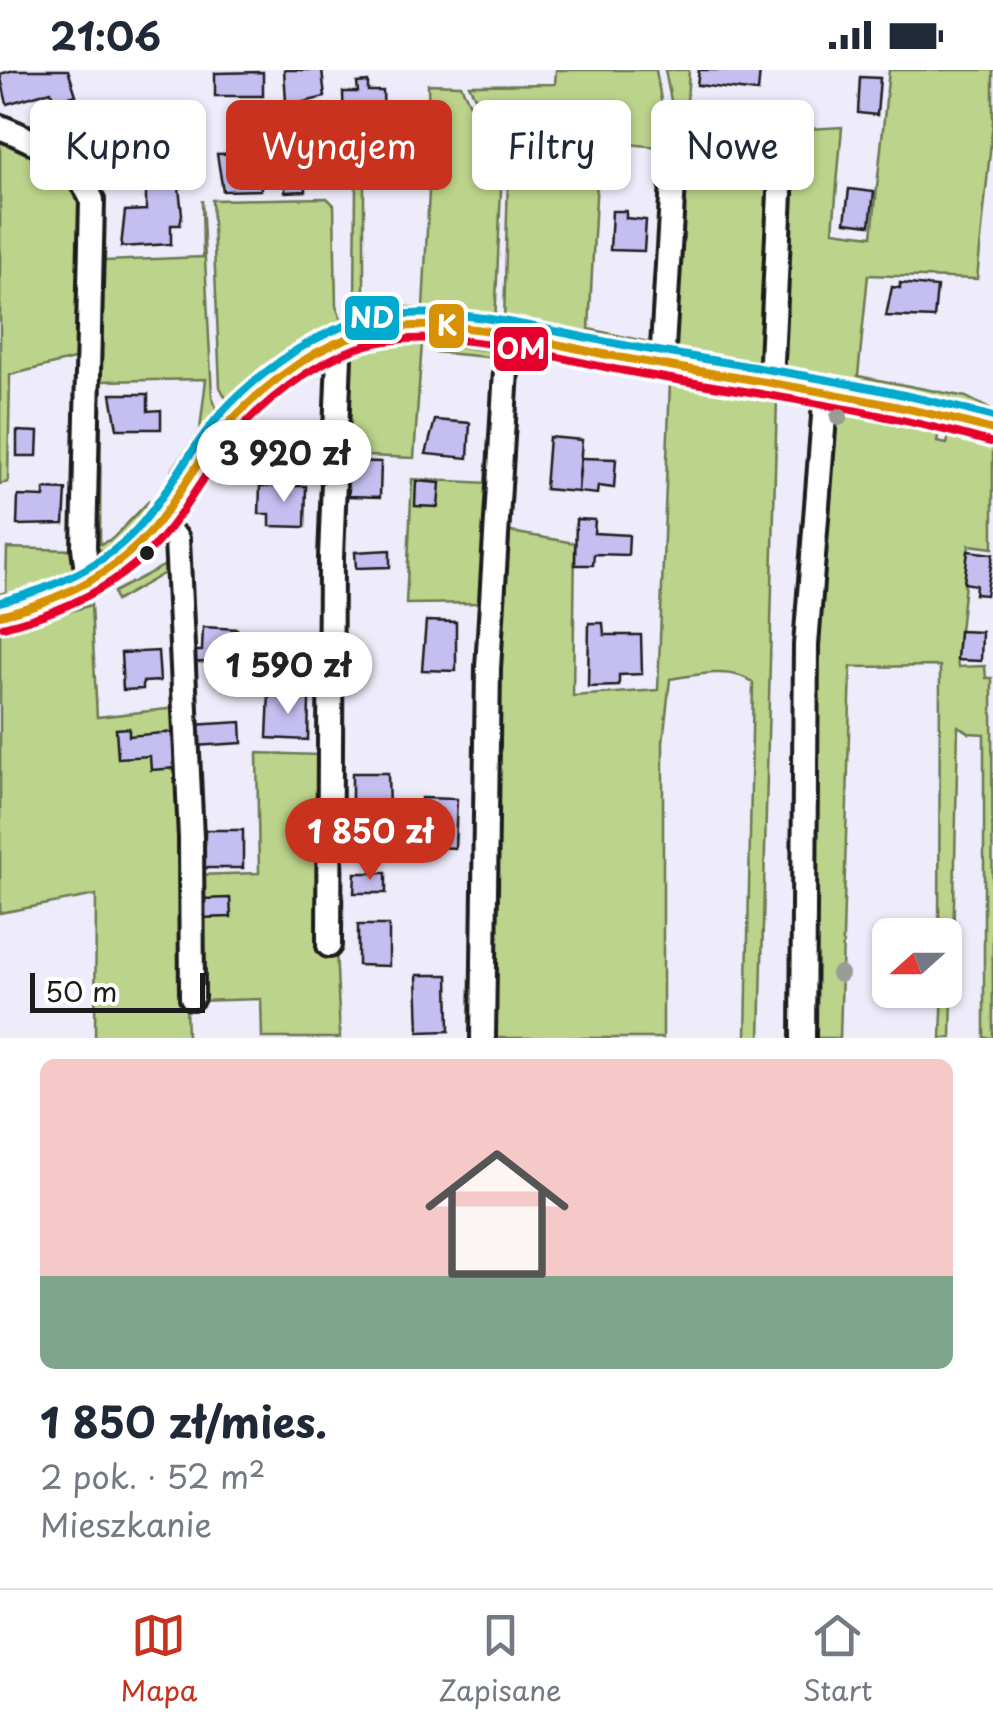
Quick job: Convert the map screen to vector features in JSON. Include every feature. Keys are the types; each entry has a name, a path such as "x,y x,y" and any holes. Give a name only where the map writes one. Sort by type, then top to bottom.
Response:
{"street":[{"path":"0,127 61,159 82,181 92,200 84,547 86,564 96,579"},
{"path":"662,364 672,190"},
{"path":"771,382 780,190"},
{"path":"0,615 50,601 96,579 134,551 159,523 236,415 335,345 386,328 431,328 508,338 826,391 924,410 993,430"},
{"path":"482,1038 488,668 508,338"},
{"path":"329,946 331,556 339,357 335,345"},
{"path":"803,1038 806,644 826,391"},
{"path":"159,523 177,539 191,838 192,997"}],"green space":[{"path":"556,70 656,70 661,100 651,100 651,146 631,144 631,100 477,100 469,85 555,84"},
{"path":"665,70 689,70 687,100 671,100"},
{"path":"889,70 993,70 993,122 977,279 868,275 858,376 966,397 990,409 991,415 780,369 785,190 814,190 814,129 842,127 833,231 872,236"},
{"path":"428,84 461,85 472,109 472,190 501,190 495,324 362,316 355,302 356,190 364,190 364,304 423,308 429,190 452,190 452,100 428,100"},
{"path":"30,124 30,138 17,128"},
{"path":"0,132 30,148 30,190 76,190 85,203 86,356 10,375 8,482 0,484"},
{"path":"508,190 596,190 589,329 658,344 648,349 504,322"},
{"path":"678,190 778,190 777,239 762,368 678,355 673,347"},
{"path":"327,198 334,205 336,306 343,324 229,404 220,387 212,200"},
{"path":"202,200 212,396 216,408 225,414 185,464 171,471 200,430 206,379 101,381 100,544 112,539 148,502 144,519 133,533 102,551 93,545 100,221 105,216 105,261 203,257"},
{"path":"422,343 414,458 345,455 347,355 387,345"},
{"path":"434,344 501,352 482,603 406,604 412,479 489,483 497,358 433,352"},
{"path":"670,382 777,398 760,1038 746,1038 753,683 735,675 713,673 670,679 663,742 663,1038 487,1038 488,835 505,531 575,543 573,696 658,690"},
{"path":"830,407 927,425 939,429 937,442 947,444 950,431 993,446 993,548 969,545 957,660 958,667 985,666 986,678 992,678 993,1038 984,1038 984,734 969,733 958,726 954,918 939,918 940,666 851,667 840,1038 806,1038 811,635"},
{"path":"7,548 76,550 75,573 0,605 0,594 6,592"},
{"path":"173,561 187,1038 95,1038 96,895 0,913 0,632 91,605 97,717 176,708 170,570 116,601 114,592"},
{"path":"318,669 324,674 340,1038 262,1038 261,999 196,1001 195,875 259,873 257,753 320,755"},
{"path":"942,1008 952,1008 951,1038 941,1038"}],"building":[{"path":"14,70 68,70 76,95 54,100 51,91 7,104 0,74"},
{"path":"284,70 322,70 325,97 286,100"},
{"path":"699,70 760,70 758,92 697,85"},
{"path":"263,72 263,96 215,96 215,73"},
{"path":"860,77 880,78 877,115 858,113"},
{"path":"368,82 368,91 383,91 383,100 343,100 343,92 358,92 357,83"},
{"path":"217,154 226,154 226,190 261,190 223,191"},
{"path":"849,189 874,192 870,225 845,222"},
{"path":"146,190 179,190 182,214 180,225 171,225 171,244 121,247 125,211 146,210"},
{"path":"612,211 626,211 626,218 646,220 644,251 610,250"},
{"path":"900,283 937,287 934,318 886,316 892,287 900,288"},
{"path":"111,394 148,394 148,411 161,410 161,429 117,429"},
{"path":"435,420 470,423 468,458 426,454"},
{"path":"17,431 38,432 37,456 17,456"},
{"path":"549,437 582,440 578,492 545,489"},
{"path":"581,458 616,459 614,488 598,486 597,494 578,492"},
{"path":"350,461 381,462 380,497 348,496 349,489 342,489 342,478 349,478"},
{"path":"416,481 440,483 438,507 415,506"},
{"path":"260,486 306,486 305,527 270,526 270,514 259,514"},
{"path":"44,489 66,490 64,524 17,525 18,496 44,497"},
{"path":"576,519 595,520 594,533 629,535 628,555 594,554 593,565 575,565"},
{"path":"390,550 390,567 356,568 355,552"},
{"path":"968,551 993,554 986,595 975,594 976,585 964,583"},
{"path":"426,621 456,622 456,671 422,670"},
{"path":"589,623 603,623 604,635 641,635 642,674 619,675 619,686 588,687"},
{"path":"203,627 237,629 236,663 195,662 195,651 202,651"},
{"path":"959,631 982,632 981,661 957,660"},
{"path":"264,642 289,643 288,676 263,675"},
{"path":"158,651 160,681 143,682 143,689 123,690 121,653"},
{"path":"269,692 284,692 284,698 309,699 308,740 267,738"},
{"path":"241,722 242,743 194,746 192,725"},
{"path":"129,728 129,736 174,732 177,768 151,770 150,756 118,758 116,729"},
{"path":"352,773 388,773 389,811 377,811 377,820 365,820 365,811 345,811 345,801 352,801"},
{"path":"421,798 457,799 455,848 419,846"},
{"path":"205,830 243,830 243,868 200,868 200,844 205,844"},
{"path":"355,873 386,873 386,893 354,893"},
{"path":"230,898 231,917 200,918 200,899"},
{"path":"358,925 389,925 389,966 358,965"},
{"path":"417,975 448,975 449,1031 419,1032"}],"transit line":[{"name":"ND","path":"0,602 59,582 113,551 143,522 211,426 253,382 323,335 382,316 444,314 507,322 857,385 993,417"},
{"name":"K","path":"0,615 73,590 115,564 152,530 213,442 260,393 326,348 382,329 444,326 506,334 857,398 993,430"},
{"name":"OM","path":"3,627 54,611 122,574 161,539 214,463 255,414 299,378 332,358 386,341 446,339 507,347 854,410 990,442"}]}
